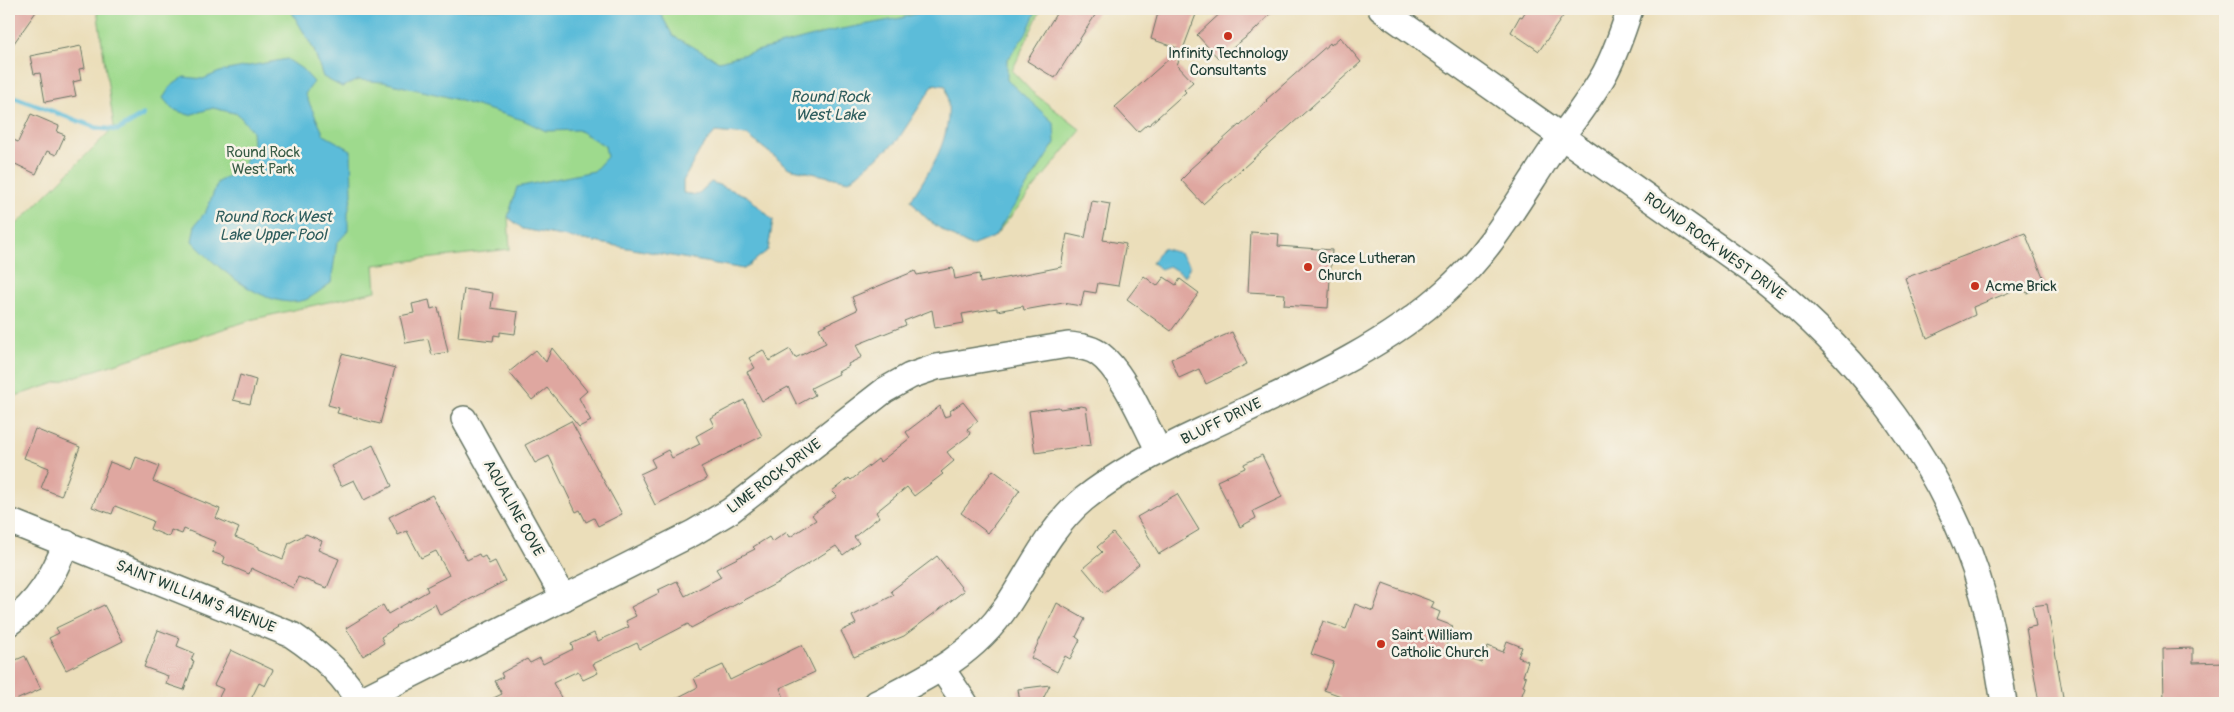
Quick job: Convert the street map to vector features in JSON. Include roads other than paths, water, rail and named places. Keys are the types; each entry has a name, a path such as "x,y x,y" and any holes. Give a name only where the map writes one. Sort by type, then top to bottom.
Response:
{"street":[{"name":"ROUND ROCK WEST DRIVE","path":"1381,9 1562,135 1778,292 1823,333 1864,378 1901,426 1950,507 1983,595 2004,703"},
{"name":"BLUFF DRIVE","path":"877,703 942,669 966,651 988,630 1006,607 1048,539 1064,518 1084,499 1159,451 1311,377 1387,337 1446,291 1486,250 1605,73 1617,50 1630,9"},
{"name":"LIME ROCK DRIVE","path":"358,703 693,533 730,511 885,390 910,376 936,367 1068,344 1096,351 1116,369 1159,451"},
{"name":"AQUALINE COVE","path":"464,419 564,598"},
{"name":"SAINT WILLIAM'S AVENUE","path":"9,520 292,634 335,670 358,703"},
{"path":"9,623 38,597 52,577 66,543"},
{"path":"942,669 965,703"}],"water":[{"name":"Round Rock West Lake","path":"290,9 658,9 673,36 719,61 836,30 901,18 932,9 1037,9 1027,32 1007,60 1007,80 1054,123 1055,143 994,237 971,246 946,232 923,215 911,200 935,159 945,133 948,119 946,86 934,84 897,141 849,181 789,168 747,135 715,132 700,150 683,181 683,193 697,195 711,182 747,196 773,220 768,250 744,269 523,229 508,217 517,187 594,171 607,157 605,146 578,130 546,131 523,120 444,96 383,82 358,80 342,87 323,77 314,50"},
{"name":"Round Rock West Lake Upper Pool","path":"287,59 302,69 314,82 305,94 324,135 351,150 352,195 348,213 348,231 337,243 331,283 308,299 290,302 275,300 243,285 214,263 192,241 195,225 206,211 218,182 243,167 253,144 252,131 238,114 213,108 189,115 172,109 163,98 171,86 184,77 203,79 222,71"},
{"path":"1162,248 1179,253 1190,266 1185,276 1169,266 1161,269 1152,263"}],"waterway":[{"path":"9,95 97,128 118,130 143,115"}],"place":[{"name":"Infinity Technology Consultants","path":"1228,36"},
{"name":"Grace Lutheran Church","path":"1308,267"},
{"name":"Acme Brick","path":"1975,286"},
{"name":"Saint William Catholic Church","path":"1381,644"}],"park label":[{"name":"Round Rock West Park","path":"263,160"}]}
